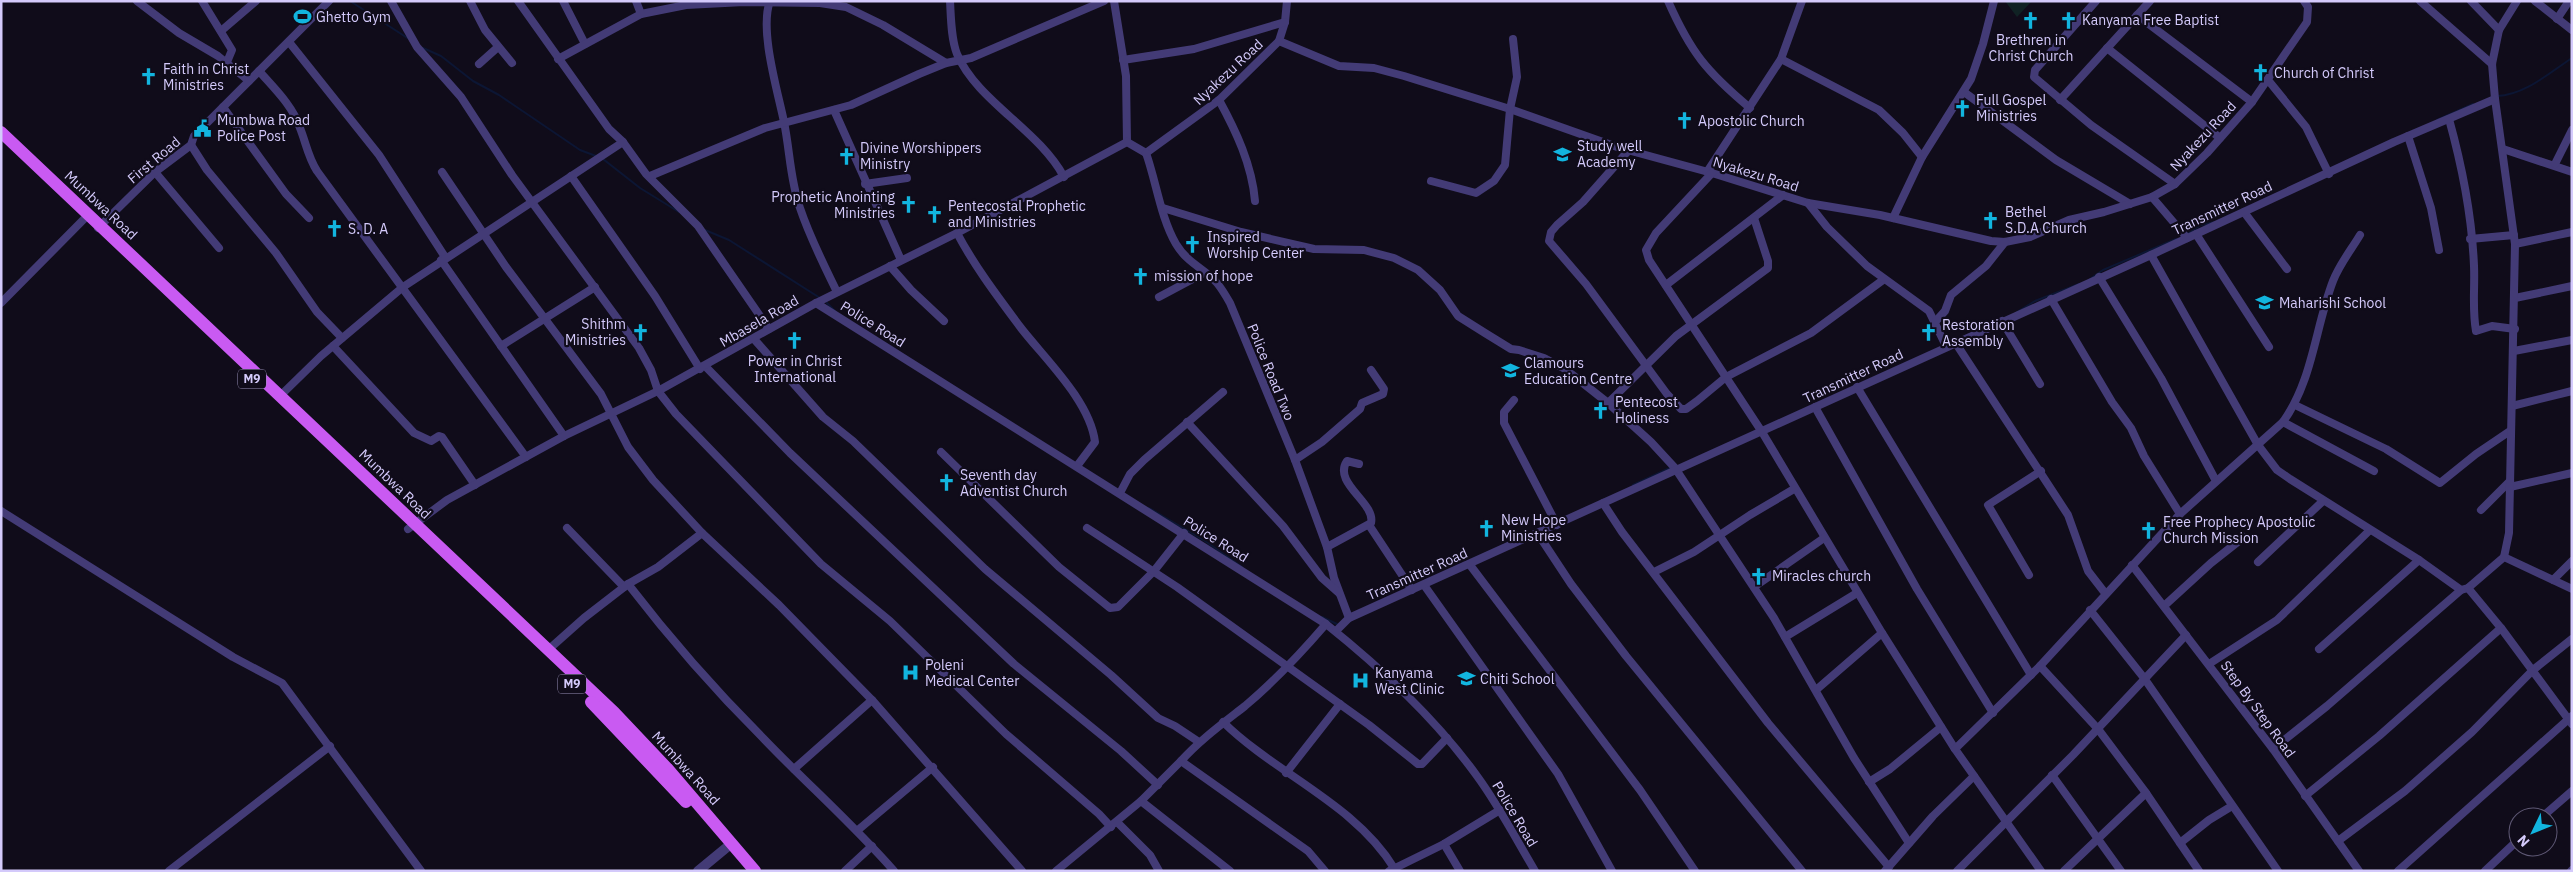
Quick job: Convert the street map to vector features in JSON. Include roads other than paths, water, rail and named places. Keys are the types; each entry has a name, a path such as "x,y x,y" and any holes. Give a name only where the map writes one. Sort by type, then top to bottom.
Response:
{"main road":[{"name":"Mumbwa Road","path":"1,132 87,217"},
{"name":"Mumbwa Road","path":"1,142 98,227 280,396 629,740 755,871"},
{"name":"Mumbwa Road","path":"98,227 411,526 548,650 644,743 729,846 744,871"}],"street":[{"path":"137,1 179,34 226,62 249,81"},
{"path":"202,1 232,50 226,62"},
{"path":"391,1 417,47 461,97 502,162 647,361 658,391 726,468 821,564 890,621 1006,734 1150,855 1159,871"},
{"path":"470,1 485,30 512,63"},
{"path":"518,1 605,124 623,142 650,176 698,226 769,329"},
{"path":"563,1 584,44"},
{"path":"636,1 641,14"},
{"path":"950,1 954,44 960,61 981,86 1042,146 1057,163 1064,177"},
{"path":"650,176 743,136 784,122 850,105 946,63 971,58 1104,1"},
{"path":"1114,1 1128,103 1127,142 1146,153"},
{"path":"1279,41 1285,22 1287,1"},
{"path":"1668,1 1694,53 1709,71 1750,108"},
{"path":"1802,1 1781,60 1709,172 1656,233 1646,250 1648,260 1762,432 1857,593 1955,749 2041,871"},
{"path":"1893,218 1922,157 1964,92 1979,58 1994,1"},
{"path":"2096,1 2033,74 2060,100 2175,184"},
{"path":"2060,100 2150,1"},
{"name":"Nyakezu Road","path":"1146,153 1219,100 1279,41 1339,66 1386,71 1510,110 1628,151 1709,172 1808,203 1893,218 1977,238 2005,242 2030,237 2069,220 2152,197 2175,184 2192,170 2252,102 2268,80 2306,22 2308,7 2304,1"},
{"path":"2420,1 2492,64"},
{"path":"2471,1 2499,30"},
{"path":"2273,749 2504,557 2509,543 2510,432 2515,328 2515,244 2492,64 2499,30 2517,1"},
{"path":"2535,1 2572,30"},
{"path":"2557,19 2570,1"},
{"path":"221,31 254,2"},
{"name":"First Road","path":"98,227 155,172 191,145 194,136 326,2"},
{"path":"558,58 641,14 686,5 769,2 820,4 852,8 946,63"},
{"path":"769,2 769,50 776,91 784,122 793,181 808,232 837,292"},
{"path":"2137,15 2252,102"},
{"path":"1123,60 1194,50 1285,22"},
{"path":"1431,181 1476,193 1494,181 1505,165 1510,110 1517,77 1512,40"},
{"path":"288,42 365,135 443,259 564,436"},
{"path":"479,64 498,47"},
{"path":"2107,48 2220,138"},
{"path":"1781,60 1879,110 1894,123 1922,157"},
{"path":"259,71 293,113 300,127 308,158 526,457"},
{"path":"2268,80 2306,127 2329,174"},
{"path":"1964,92 2056,160 2130,204"},
{"name":"Transmitter Road","path":"1336,632 1348,618 1470,565 1675,468 1815,408 1946,346 2151,255 2408,136 2495,99"},
{"path":"1219,100 1242,148 1256,201"},
{"path":"223,107 276,180 309,218"},
{"path":"834,110 865,184 901,260"},
{"path":"2448,119 2461,166 2474,265 2473,316 2476,331 2492,326 2515,328"},
{"path":"2555,164 2572,130"},
{"path":"2408,136 2431,208 2439,250"},
{"path":"280,396 333,346 402,287 623,142"},
{"name":"Mbasela Road","path":"411,526 447,500 564,436 658,391 837,292 957,233 1127,142"},
{"path":"191,145 207,170 276,253 316,312 342,338"},
{"path":"2503,149 2555,164 2572,172"},
{"path":"1628,151 1584,202 1557,225 1551,232 1549,241 1580,277 1681,409 1691,405 1726,377 1811,333 1883,280"},
{"name":"Police Road Two","path":"1146,153 1163,208 1165,222 1176,245 1195,267 1217,283 1230,302 1295,460 1326,547 1348,618"},
{"path":"155,172 219,248"},
{"path":"442,172 482,233 601,394 635,458 702,533 779,605 872,700 933,767 1022,871"},
{"path":"571,176 660,302 703,367 790,453 1014,664 1122,751 1158,785"},
{"path":"865,184 908,178"},
{"path":"1666,285 1783,196"},
{"path":"2152,197 2188,238"},
{"path":"1808,203 1833,233 1883,280 1929,311 1936,321 1946,346"},
{"path":"1163,208 1241,232 1314,250 1364,250 1394,258 1418,270 1440,290 1458,316 1511,349 1544,358 1565,369 1608,403 1646,436 1675,468 1719,537 1754,587 1869,782 1909,843"},
{"path":"2244,212 2287,269"},
{"path":"1,303 87,217"},
{"path":"1608,403 1692,324 1768,268 1768,261 1754,218"},
{"path":"2515,244 2572,232"},
{"path":"957,233 973,262 1064,381 1082,408 1095,442 1077,466"},
{"path":"2196,234 2268,347"},
{"path":"1955,749 2040,666 2180,514 2283,422 2296,405 2303,386 2332,282 2360,235"},
{"path":"2470,239 2514,235"},
{"path":"1936,321 1945,311 1951,295 1986,266 2005,242"},
{"path":"2151,255 2258,445 2277,470 2464,589 2501,628 2570,719 2398,871"},
{"path":"890,266 911,290 944,322"},
{"path":"1159,296 1204,273"},
{"path":"2099,277 2162,378 2216,481"},
{"path":"2515,298 2572,286"},
{"path":"501,346 595,288"},
{"path":"2051,299 2112,402 2132,428 2144,456 2180,514"},
{"name":"Police Road","path":"816,304 1326,624 1400,690 1447,738 1500,810 1535,871"},
{"path":"2002,321 2040,384"},
{"path":"754,339 823,417 853,441 971,556 1111,675 1158,718 1175,726 1198,742"},
{"path":"2514,351 2572,340"},
{"path":"1955,342 2068,515 2088,571 2105,594"},
{"path":"333,346 414,433 431,441 440,436 442,437 474,485"},
{"path":"1295,460 1322,442 1368,399 1383,394 1384,389 1372,370"},
{"path":"1857,387 2030,675"},
{"path":"1120,493 1130,474 1223,392"},
{"path":"2512,406 2572,392"},
{"path":"1514,400 1504,412 1504,423 1557,525"},
{"path":"2296,405 2386,450 2440,483 2476,454 2510,432"},
{"path":"1815,408 1917,589 1992,713"},
{"path":"1187,422 1283,526 1322,578 1339,593"},
{"path":"2283,422 2374,470"},
{"path":"941,452 1059,567 1110,608 1118,608 1154,571 1184,534"},
{"path":"1326,547 1369,525 1372,516 1348,484 1344,469 1347,462 1359,464"},
{"path":"2029,575 1988,505 2041,471"},
{"path":"2481,510 2510,484 2572,473"},
{"path":"1654,572 1719,537 1750,515 1794,489"},
{"path":"2258,562 2323,501"},
{"path":"1603,503 1758,711 1887,869 1948,800 1974,776"},
{"path":"1,511 233,657 282,683 421,871"},
{"path":"1369,525 1412,590"},
{"path":"567,528 626,586 761,737 858,830 894,871"},
{"path":"1087,528 1154,571 1340,704 1420,764 1447,738"},
{"path":"2209,664 2276,620 2370,530"},
{"path":"548,650 584,618 626,586 658,567 702,533"},
{"path":"1538,534 1571,584 1626,656 1802,871"},
{"path":"2164,606 2211,563 2244,537"},
{"path":"1754,587 1824,538"},
{"path":"2504,557 2572,589"},
{"path":"2319,649 2419,560"},
{"path":"2553,580 2572,561"},
{"path":"1470,565 1640,790 1695,871"},
{"name":"Step By Step Road","path":"2132,565 2273,749 2359,871"},
{"path":"1424,585 1558,774 1612,871"},
{"path":"1785,637 1857,593"},
{"path":"2090,610 2144,678 2278,871"},
{"path":"1056,871 1141,801 1198,742 1288,667 1326,624"},
{"path":"2305,796 2372,742 2501,628"},
{"path":"1816,690 1882,633"},
{"path":"1957,871 2098,729 2186,634"},
{"path":"2338,841 2405,791 2472,732 2533,670 2572,639"},
{"path":"2040,666 2098,729 2146,793 2199,871"},
{"path":"794,769 872,700"},
{"path":"1286,773 1340,704"},
{"path":"1224,722 1243,741 1339,811 1373,839 1392,870 1444,844 1500,810"},
{"path":"1869,782 1890,769 1941,727"},
{"path":"169,871 330,746"},
{"path":"1181,761 1308,851 1325,871"},
{"path":"858,830 933,767"},
{"path":"2052,775 2121,871"},
{"path":"2554,807 2572,791"},
{"path":"2064,871 2146,793"},
{"path":"1141,801 1230,871"},
{"path":"2180,843 2209,820 2232,806"},
{"path":"1444,844 1460,871"},
{"path":"698,871 729,846"},
{"path":"845,871 872,846"},
{"path":"2485,871 2508,849"}],"waterway":[{"path":"350,1 409,39"},
{"path":"423,48 441,56 473,81 499,95 580,150 596,156"},
{"path":"2497,96 2507,95 2527,87 2572,58"},
{"path":"2437,120 2473,104"},
{"path":"603,159 640,188 679,212"},
{"path":"2187,234 2201,225 2215,222"},
{"path":"705,230 729,240 820,298"},
{"path":"2090,279 2103,270 2176,239"},
{"path":"2017,312 2035,301 2079,284"},
{"path":"827,303 836,312"},
{"path":"1633,485 1672,467"},
{"path":"1149,508 1205,541 1242,567"},
{"path":"1322,617 1339,625"}],"place":[{"name":"Ghetto Gym","path":"302,17"},
{"name":"Brethren in Christ Church","path":"2031,20"},
{"name":"Kanyama Free Baptist","path":"2068,20"},
{"name":"Church of Christ","path":"2260,73"},
{"name":"Faith in Christ Ministries","path":"149,77"},
{"name":"Full Gospel Ministries","path":"1962,108"},
{"name":"Apostolic Church","path":"1684,121"},
{"name":"Mumbwa Road Police Post","path":"203,128"},
{"name":"Study well Academy","path":"1563,154"},
{"name":"Divine Worshippers Ministry","path":"846,156"},
{"name":"Prophetic Anointing Ministries","path":"909,205"},
{"name":"Pentecostal Prophetic and Ministries","path":"934,214"},
{"name":"Bethel S.D.A Church","path":"1991,220"},
{"name":"S. D. A","path":"334,229"},
{"name":"Inspired Worship Center","path":"1193,245"},
{"name":"mission of hope","path":"1140,276"},
{"name":"Maharishi School","path":"2265,303"},
{"name":"Shithm Ministries","path":"640,332"},
{"name":"Restoration Assembly","path":"1928,333"},
{"name":"Power in Christ International","path":"795,341"},
{"name":"Clamours Education Centre","path":"1510,371"},
{"name":"Pentecost Holiness","path":"1601,410"},
{"name":"Seventh day Adventist Church","path":"946,483"},
{"name":"New Hope Ministries","path":"1487,528"},
{"name":"Free Prophecy Apostolic Church Mission","path":"2149,530"},
{"name":"Miracles church","path":"1758,576"},
{"name":"Poleni Medical Center","path":"911,673"},
{"name":"Chiti School","path":"1466,679"},
{"name":"Kanyama West Clinic","path":"1361,681"}]}
